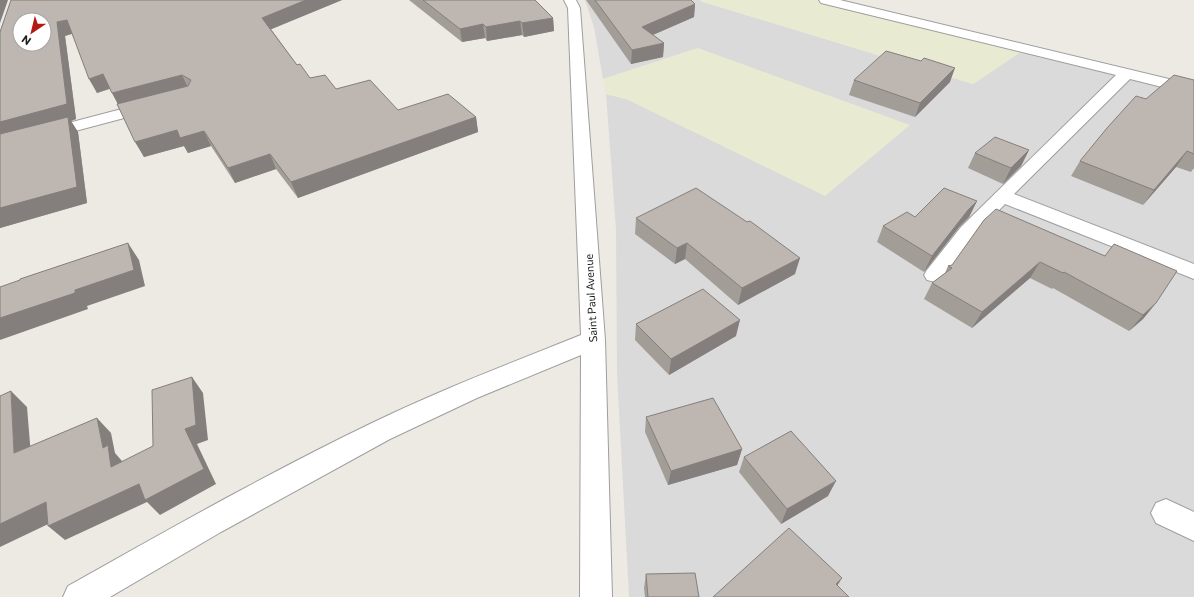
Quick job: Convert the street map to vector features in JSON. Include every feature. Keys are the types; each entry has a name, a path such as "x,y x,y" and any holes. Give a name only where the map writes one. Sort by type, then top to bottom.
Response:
{"street":[{"name":"Saint Paul Avenue","path":"570,0 574,8 593,340 596,597"},
{"path":"825,0 1194,90"},
{"path":"935,275 968,231 1126,74"},
{"path":"0,146 166,102"},
{"path":"1002,196 1194,272"},
{"path":"79,597 210,522 381,431 468,391 593,340"},
{"path":"1166,513 1194,527"}],"shaded area":[{"path":"585,0 702,0 700,1 973,84 1028,47 1194,86 1194,597 629,597 617,373 616,229 606,94 626,99 698,48 603,79 594,27"}],"green space":[{"path":"843,0 1028,47 973,84 700,1"},
{"path":"698,48 910,125 825,196 626,99 606,94 603,79"}],"building":[{"path":"11,0 306,0 262,18 297,65 300,64 310,78 325,75 336,89 370,80 398,110 448,94 476,117 291,182 270,154 228,168 204,131 180,138 177,130 135,142 117,104 188,86 191,80 182,75 112,93 103,74 89,79 67,20 57,22 67,104 0,122 0,32"},
{"path":"423,0 535,0 553,18 522,23 520,21 486,27 483,24 460,29"},
{"path":"595,0 691,0 695,4 642,27 664,43 632,50"},
{"path":"886,51 921,61 924,58 955,68 920,103 854,80"},
{"path":"1174,75 1194,80 1194,154 1187,151 1154,190 1080,161 1136,96 1146,99"},
{"path":"68,117 77,187 0,208 0,134"},
{"path":"995,137 1029,150 1011,168 975,153"},
{"path":"696,188 747,222 750,221 800,258 742,288 687,243 677,248 636,218"},
{"path":"944,188 977,201 968,210 932,256 883,226 907,212 915,217"},
{"path":"996,209 1105,256 1114,244 1177,271 1156,303 1143,315 1064,272 1063,273 1040,262 982,312 932,283 952,268 948,266 952,265 984,220"},
{"path":"128,243 134,270 75,290 75,293 0,318 0,287"},
{"path":"703,289 740,320 671,359 636,324"},
{"path":"192,377 196,425 185,429 204,469 145,500 139,484 48,526 46,502 0,524 0,396 11,391 14,453 97,418 103,448 108,445 111,467 153,446 152,390"},
{"path":"713,398 742,449 671,471 646,417"},
{"path":"791,431 836,481 787,509 744,457"},
{"path":"789,528 842,578 836,584 849,597 713,597"},
{"path":"695,573 699,597 648,597 646,574"}]}
